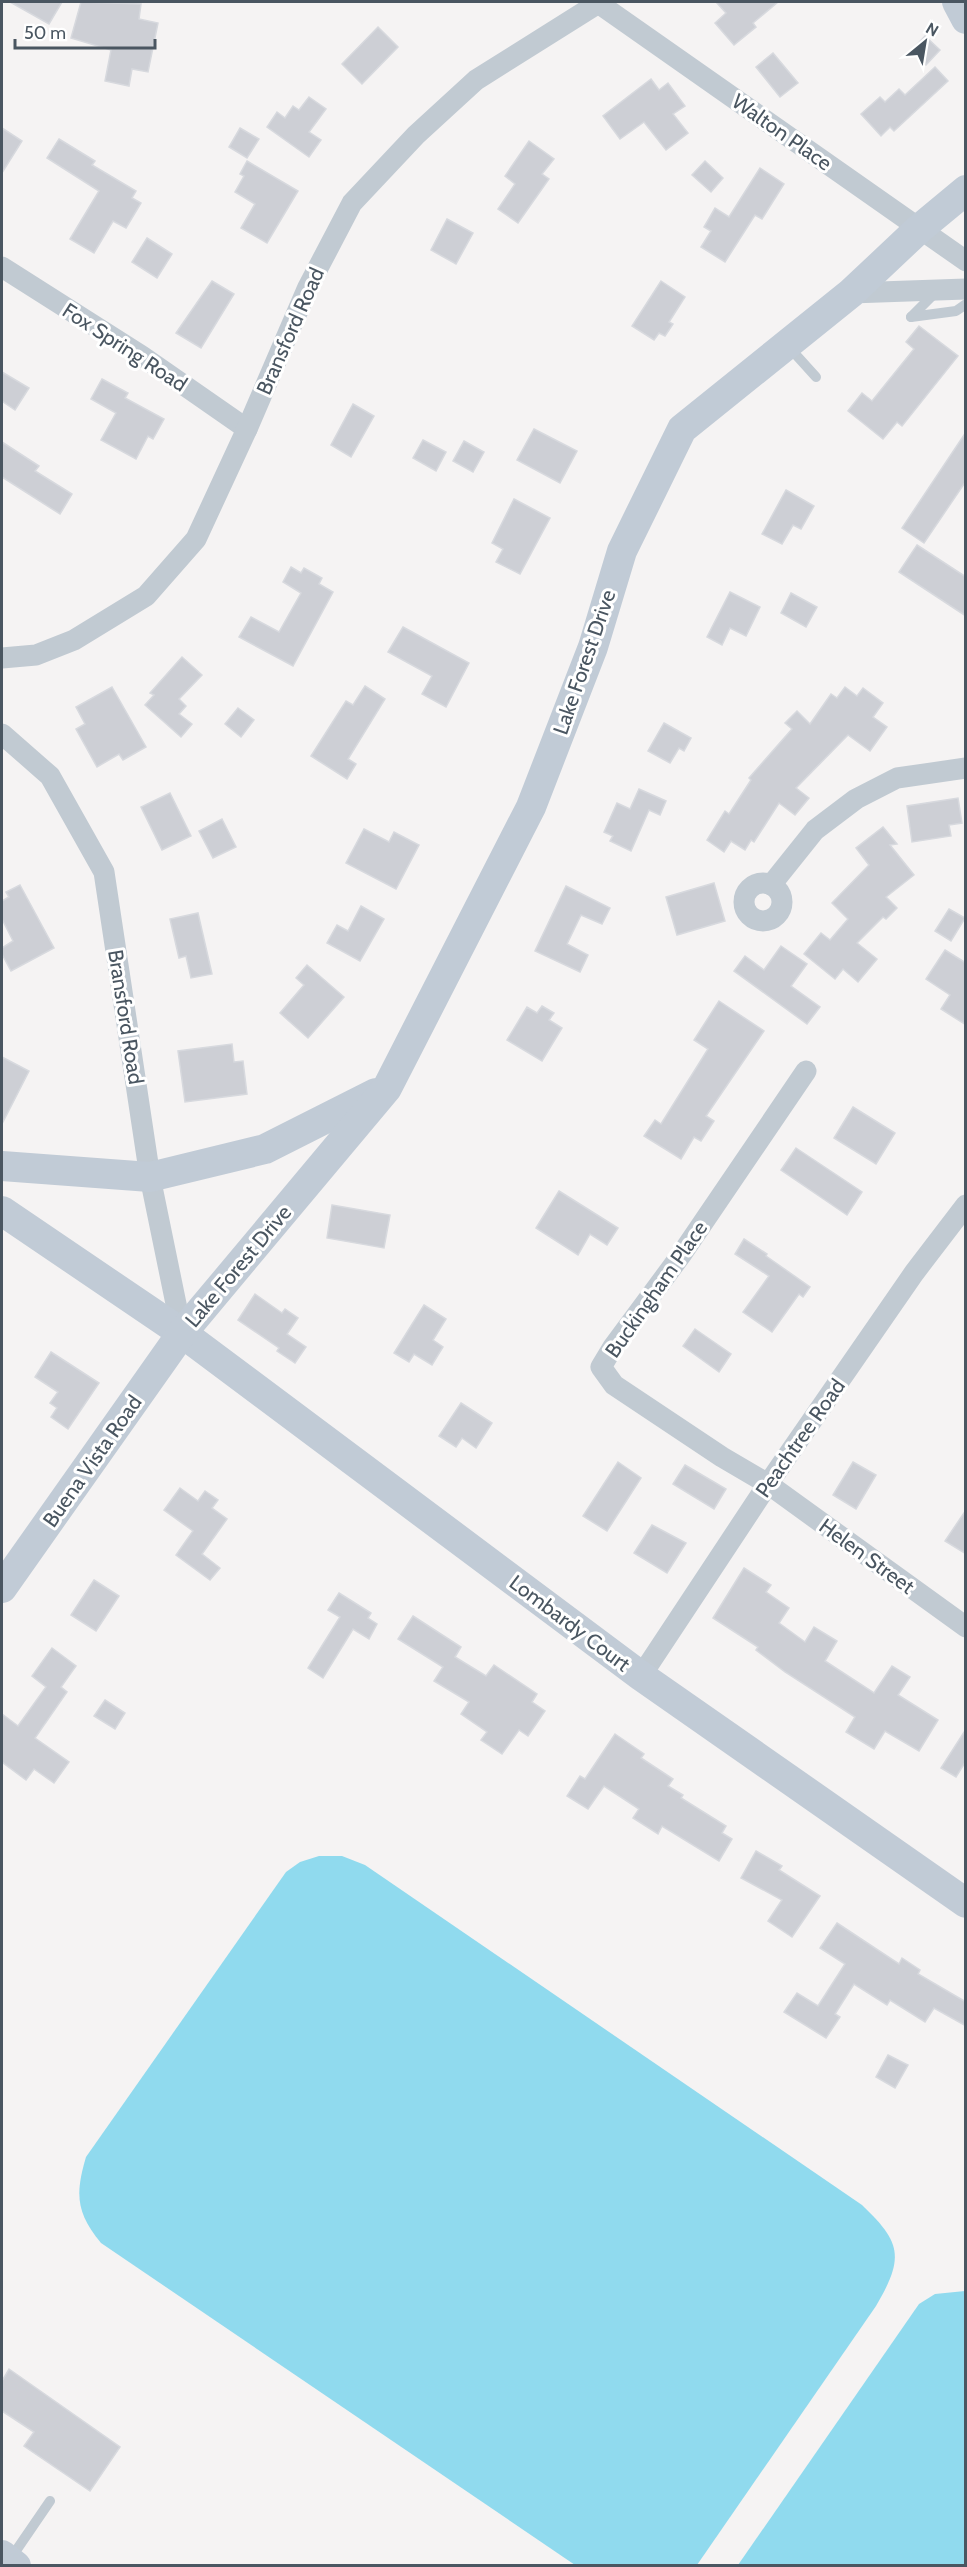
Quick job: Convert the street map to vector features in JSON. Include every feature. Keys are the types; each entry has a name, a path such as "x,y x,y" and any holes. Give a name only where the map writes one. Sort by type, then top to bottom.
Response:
{"street":[{"name":"Walton Place","path":"599,2 966,261"},
{"name":"Bransford Road","path":"2,658 36,656 74,640 146,596 196,539 248,429 308,287 352,203 416,135 476,80 599,2"},
{"path":"957,2 966,19"},
{"name":"Lake Forest Drive","path":"2,1211 182,1333 387,1088 531,807 592,647 622,551 682,429 851,293 966,190"},
{"name":"Fox Spring Road","path":"2,267 142,356 248,429"},
{"path":"851,293 966,289"},
{"name":"Bransford Road","path":"2,734 50,776 104,872 150,1177 182,1333"},
{"path":"771,885 815,830 856,799 897,778 966,768"},
{"name":"Buckingham Place","path":"768,1484 722,1457 614,1384 601,1367 613,1347 681,1256 806,1071"},
{"path":"2,1166 150,1177 265,1149 387,1088"},
{"name":"Peachtree Road","path":"641,1676 768,1484 914,1273 966,1205"},
{"name":"Buena Vista Road","path":"2,1588 182,1333"},
{"name":"Lombardy Court","path":"182,1333 641,1676 966,1903"},
{"name":"Helen Street","path":"768,1484 966,1627"}],"lane":[{"path":"938,290 911,317 956,311 966,304"},
{"path":"787,345 816,377"},
{"path":"9,2560 50,2501"}],"water":[{"path":"319,1856 342,1856 365,1865 862,2205 885,2230 891,2241 894,2263 891,2275 876,2306 697,2565 575,2565 101,2243 87,2222 82,2212 79,2193 86,2157 286,1872 300,1862"},
{"path":"965,2291 965,2565 738,2565 919,2304 935,2294"}],"building":[{"path":"10,2 62,2 49,24"},
{"path":"81,2 141,4 139,19 158,23 148,72 132,69 129,86 105,81 111,50 71,38"},
{"path":"716,2 778,2 753,23 756,27 734,45 715,23 726,13"},
{"path":"378,27 398,47 362,84 342,64"},
{"path":"925,36 940,50 926,65 911,51"},
{"path":"773,53 798,83 780,97 756,67"},
{"path":"935,67 948,81 894,131 890,127 881,136 861,114 880,97 885,102 899,89 905,95"},
{"path":"651,79 659,90 668,83 685,106 673,114 688,133 666,150 644,122 620,139 603,116"},
{"path":"309,97 326,109 309,132 321,140 309,157 267,127 277,112 285,118 293,106 299,110"},
{"path":"2,128 22,141 2,173"},
{"path":"240,128 259,139 247,158 229,147"},
{"path":"59,139 95,161 92,165 136,191 132,198 141,203 126,228 113,221 94,253 70,239 99,191 47,158"},
{"path":"529,141 554,159 542,174 549,179 518,223 498,209 515,184 505,176"},
{"path":"247,161 298,191 267,243 241,228 255,204 235,192 244,176 240,174"},
{"path":"705,161 723,178 711,192 692,175"},
{"path":"760,168 784,184 762,219 755,215 725,262 701,247 711,231 704,227 715,208 729,217"},
{"path":"447,219 473,233 456,264 431,250"},
{"path":"147,238 172,254 157,278 132,262"},
{"path":"212,281 234,294 201,348 176,333"},
{"path":"661,281 685,297 669,322 673,324 665,336 659,333 654,340 632,326"},
{"path":"919,326 958,356 902,426 897,422 883,439 848,411 862,393 872,401 914,349 906,342"},
{"path":"2,372 29,388 15,410 2,401"},
{"path":"102,379 128,393 125,398 164,419 153,439 148,436 136,459 101,440 116,413 91,399"},
{"path":"353,404 374,416 351,457 331,445"},
{"path":"534,429 577,451 560,483 517,460"},
{"path":"966,432 966,481 924,543 902,528"},
{"path":"423,440 446,452 436,471 413,458"},
{"path":"464,441 484,452 473,472 453,461"},
{"path":"2,442 39,466 35,471 72,494 60,514 2,477"},
{"path":"786,490 814,506 801,529 793,525 782,544 762,534"},
{"path":"514,499 550,518 520,574 496,562 503,549 492,543"},
{"path":"917,545 966,577 966,616 899,572"},
{"path":"291,567 301,573 304,568 322,578 319,584 333,592 293,666 239,637 251,617 279,632 301,593 283,582"},
{"path":"730,592 760,607 746,636 730,628 722,645 707,637"},
{"path":"791,593 817,607 806,627 781,613"},
{"path":"403,627 469,663 446,707 422,694 432,676 388,652"},
{"path":"182,657 202,675 179,699 186,706 179,714 192,724 181,737 145,705 154,695 150,693"},
{"path":"365,686 385,699 348,759 356,764 347,779 311,756 346,701 353,705"},
{"path":"112,687 146,747 123,760 119,754 97,767 76,729 85,724 76,707"},
{"path":"845,687 857,696 863,688 883,703 873,717 887,727 870,751 848,735 796,788 809,798 795,815 779,803 754,842 751,840 745,850 731,841 724,852 707,840 725,811 729,814 751,780 749,778 792,729 785,723 797,711 810,724 831,694 837,698"},
{"path":"238,708 254,720 241,737 225,724"},
{"path":"664,723 691,738 684,751 679,748 670,763 648,751"},
{"path":"639,789 666,801 660,815 649,810 631,851 610,841 613,836 604,832 617,803 630,809"},
{"path":"170,793 191,836 162,850 141,807"},
{"path":"958,798 962,823 949,825 951,836 912,842 907,806"},
{"path":"222,819 236,847 213,858 199,831"},
{"path":"883,827 897,844 890,845 914,875 886,897 897,908 886,919 883,917 857,943 877,959 858,982 843,969 835,979 804,954 821,933 830,940 848,919 832,903 869,865 856,848"},
{"path":"364,829 389,842 394,832 419,845 396,889 346,863"},
{"path":"714,883 725,921 677,935 666,897"},
{"path":"20,885 54,948 11,971 2,954 2,948 13,941 2,919 2,901 9,897 6,892"},
{"path":"566,886 610,908 602,924 581,915 567,944 588,955 580,972 535,951"},
{"path":"361,906 384,919 360,961 327,943 337,925 348,931"},
{"path":"949,909 965,918 951,941 935,931"},
{"path":"198,913 212,974 191,978 186,956 179,958 170,919"},
{"path":"781,946 807,964 791,986 820,1007 807,1024 734,971 745,956 764,970"},
{"path":"945,950 966,963 966,1025 941,1009 950,995 926,979"},
{"path":"307,965 344,997 308,1038 280,1013 304,985 296,978"},
{"path":"719,1001 764,1031 706,1116 714,1121 701,1141 694,1137 681,1159 644,1136 655,1120 661,1124 708,1049 694,1040"},
{"path":"542,1006 554,1013 549,1020 562,1028 542,1061 507,1040 527,1007 537,1013"},
{"path":"232,1044 234,1062 243,1061 247,1094 185,1102 178,1051"},
{"path":"2,1057 29,1071 2,1124"},
{"path":"853,1107 895,1133 876,1164 834,1138"},
{"path":"796,1148 862,1192 847,1215 781,1170"},
{"path":"559,1191 618,1228 607,1245 590,1234 578,1255 536,1228"},
{"path":"332,1205 390,1215 384,1248 327,1238"},
{"path":"744,1239 810,1287 803,1297 799,1294 772,1332 743,1312 769,1276 735,1254"},
{"path":"255,1294 282,1313 285,1309 298,1318 287,1334 306,1347 295,1363 277,1351 279,1348 238,1320"},
{"path":"424,1305 446,1319 433,1340 443,1347 432,1365 414,1354 409,1362 394,1353"},
{"path":"695,1329 731,1354 719,1372 683,1346"},
{"path":"51,1352 99,1383 68,1429 51,1417 57,1408 50,1403 58,1392 35,1377"},
{"path":"461,1403 492,1423 476,1448 462,1438 456,1447 439,1436"},
{"path":"618,1462 641,1478 607,1531 583,1516"},
{"path":"853,1462 876,1475 856,1509 833,1495"},
{"path":"685,1465 726,1489 714,1509 673,1484"},
{"path":"180,1488 198,1501 205,1491 218,1500 212,1508 227,1519 202,1554 220,1568 210,1580 176,1555 193,1531 164,1510"},
{"path":"966,1510 966,1554 945,1541"},
{"path":"652,1525 686,1543 667,1573 634,1553"},
{"path":"744,1568 771,1585 766,1592 789,1608 779,1623 805,1642 814,1627 837,1641 825,1661 874,1693 892,1666 910,1677 898,1695 938,1720 919,1751 885,1731 874,1749 846,1732 855,1717 785,1672 756,1650 758,1647 713,1618"},
{"path":"94,1580 119,1596 96,1631 71,1615"},
{"path":"339,1593 371,1613 368,1618 377,1624 369,1639 353,1629 323,1678 308,1668 340,1617 328,1610"},
{"path":"413,1616 461,1647 455,1657 486,1676 494,1665 537,1694 532,1702 545,1711 528,1736 519,1730 502,1754 481,1740 487,1732 461,1714 469,1702 434,1681 443,1667 398,1639"},
{"path":"52,1648 76,1666 61,1687 67,1692 35,1738 69,1762 54,1783 34,1769 26,1780 2,1762 2,1714 18,1726 46,1687 32,1676"},
{"path":"105,1700 125,1713 115,1729 94,1716"},
{"path":"966,1729 966,1761 956,1777 941,1768"},
{"path":"615,1734 644,1754 641,1758 673,1779 668,1786 683,1795 681,1798 726,1826 722,1833 732,1839 719,1861 662,1826 658,1834 633,1818 639,1809 604,1786 588,1809 567,1796 580,1776 585,1779"},
{"path":"756,1851 782,1866 779,1870 820,1896 792,1937 768,1921 782,1900 741,1878"},
{"path":"837,1923 899,1964 902,1958 920,1970 918,1974 966,2002 966,2026 934,2008 925,2022 890,2000 887,2005 854,1984 835,2014 840,2017 826,2038 784,2012 797,1993 818,2006 845,1964 820,1948"},
{"path":"888,2055 908,2065 895,2088 876,2077"},
{"path":"9,2369 120,2447 90,2491 24,2446 34,2432 2,2411 2,2381"}]}
